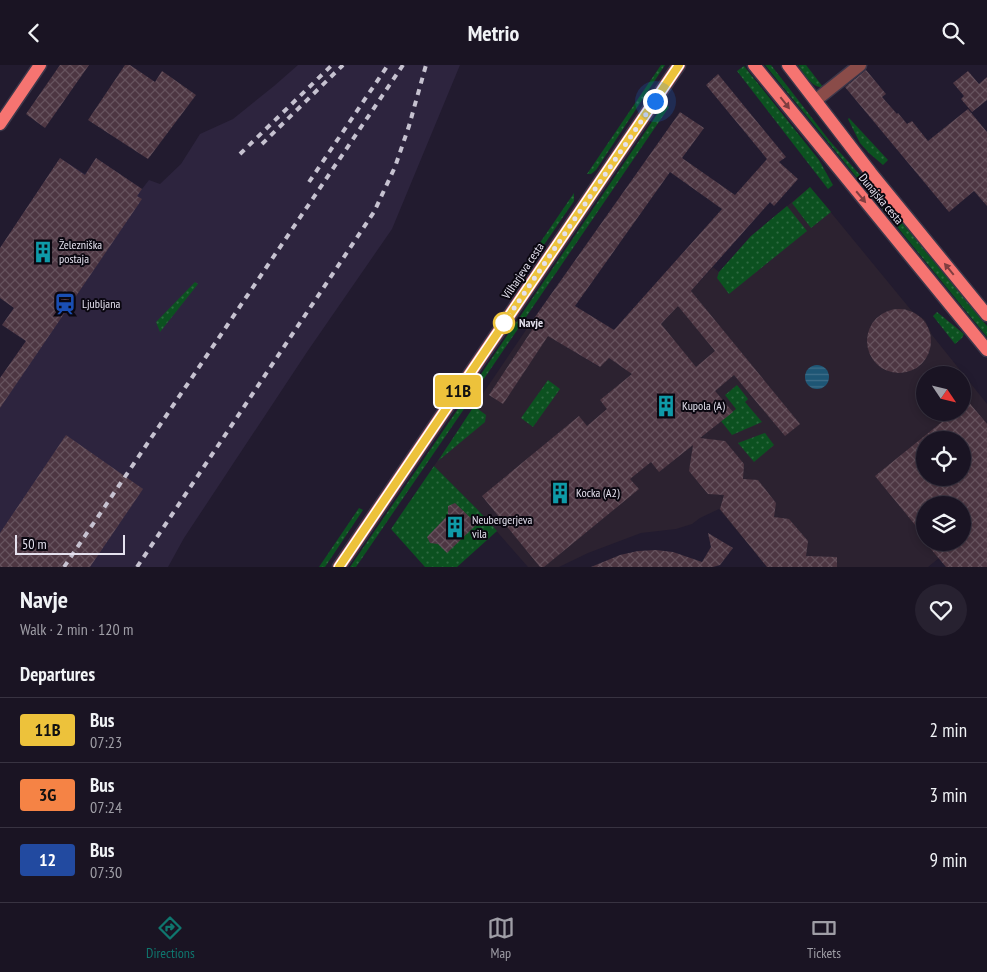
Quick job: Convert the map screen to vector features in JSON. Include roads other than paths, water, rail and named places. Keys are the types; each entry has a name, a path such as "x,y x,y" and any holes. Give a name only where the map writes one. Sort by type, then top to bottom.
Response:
{"main road":[{"path":"0,124 40,65"},
{"name":"Vilharjeva cesta","path":"338,567 679,65"},
{"name":"Dunajska cesta","path":"754,65 987,350"},
{"name":"Dunajska cesta","path":"788,65 871,173 987,315"}],"street":[{"path":"816,100 860,65"}],"water":[{"path":"817,365 822,366 828,372 828,382 822,388 817,389 812,388 806,382 805,377 806,372 812,366"}],"railway":[{"path":"240,154 332,65"},
{"path":"262,144 343,65"},
{"path":"309,182 388,65"},
{"path":"64,567 403,65"},
{"path":"137,567 374,212 395,167 426,65"}],"place":[{"name":"Železniška postaja","path":"43,252"},
{"name":"Ljubljana","path":"65,304"},
{"name":"Navje","path":"504,323"},
{"name":"Kupola (A)","path":"666,406"},
{"name":"Kocka (A2)","path":"560,493"},
{"name":"Neubergerjeva vila","path":"455,527"}]}
